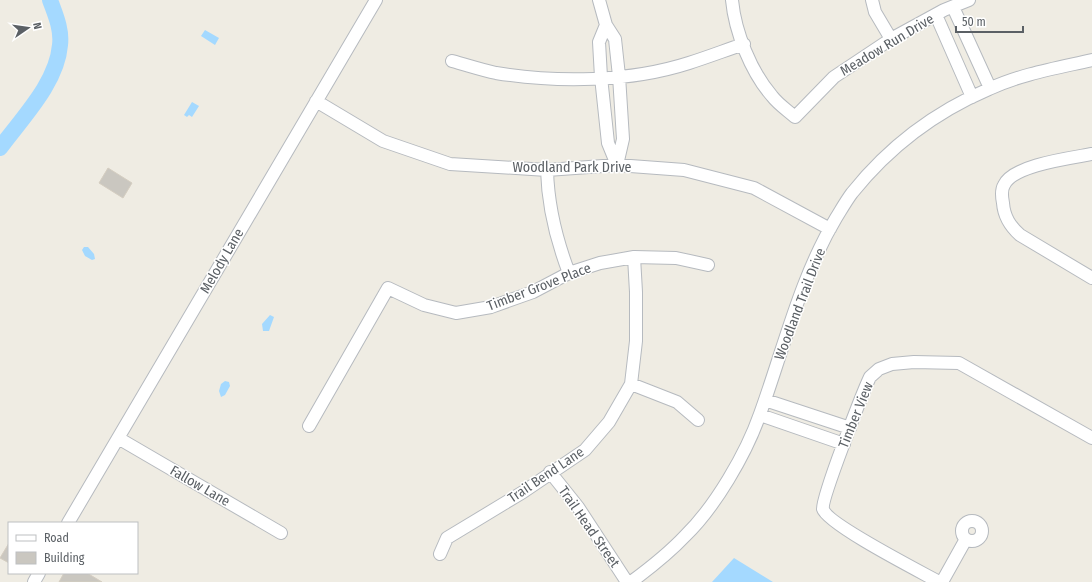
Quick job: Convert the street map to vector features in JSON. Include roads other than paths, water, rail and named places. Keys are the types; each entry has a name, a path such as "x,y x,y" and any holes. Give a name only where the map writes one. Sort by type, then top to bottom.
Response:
{"street":[{"name":"Melody Lane","path":"69,522 376,0"},
{"path":"599,0 606,24 615,39 623,139 617,165"},
{"path":"452,61 496,73 562,80 619,76 688,64 744,44 734,16 732,0"},
{"path":"872,0 875,12 891,39"},
{"name":"Meadow Run Drive","path":"744,44 750,63 761,81 772,97 794,117 834,77 891,39 953,6 969,0"},
{"path":"953,6 990,88"},
{"path":"936,15 972,97"},
{"path":"606,24 599,42 601,77 608,143 617,165"},
{"name":"Woodland Trail Drive","path":"631,582 686,536 710,505 735,467 760,415 808,273 830,229 851,194 900,143 928,122 972,97 990,88 1038,72 1092,60"},
{"name":"Woodland Park Drive","path":"316,101 384,141 450,164 547,170 617,165 684,170 754,188 830,229"},
{"path":"1092,154 1026,168 1013,174 1004,185 1002,197 1004,212 1011,226 1020,235 1092,278"},
{"path":"547,170 547,190 552,221 557,242 569,274"},
{"name":"Timber Grove Place","path":"309,426 388,288 424,304 456,313 491,307 533,292 569,274 600,263 634,257 676,258 708,265"},
{"name":"Trail Bend Lane","path":"440,554 447,538 585,450 609,422 631,384 636,333 634,257"},
{"name":"Timber View","path":"939,582 837,524 824,510 823,503 870,377 880,369 892,364 914,362 959,363 976,371 1092,438"},
{"path":"631,384 677,402 698,420"},
{"path":"765,400 850,428"},
{"path":"760,415 844,444"},
{"name":"Fallow Lane","path":"118,438 281,533"},
{"name":"Trail Head Street","path":"550,472 578,507 627,582"},
{"path":"942,582 966,539"}],"water":[{"path":"205,30 219,38 215,45 201,36"},
{"path":"192,102 199,106 192,117 189,115 187,117 184,115"},
{"path":"84,247 88,247 94,254 95,259 92,260 85,256 82,250"},
{"path":"270,315 274,317 269,331 263,331 262,324"},
{"path":"225,381 229,382 230,386 225,395 221,397 219,391 221,384"},
{"path":"734,558 773,582 712,582"}],"waterway":[{"path":"0,148 37,100 52,73 57,59 60,45 60,33 58,22 50,0"}]}
